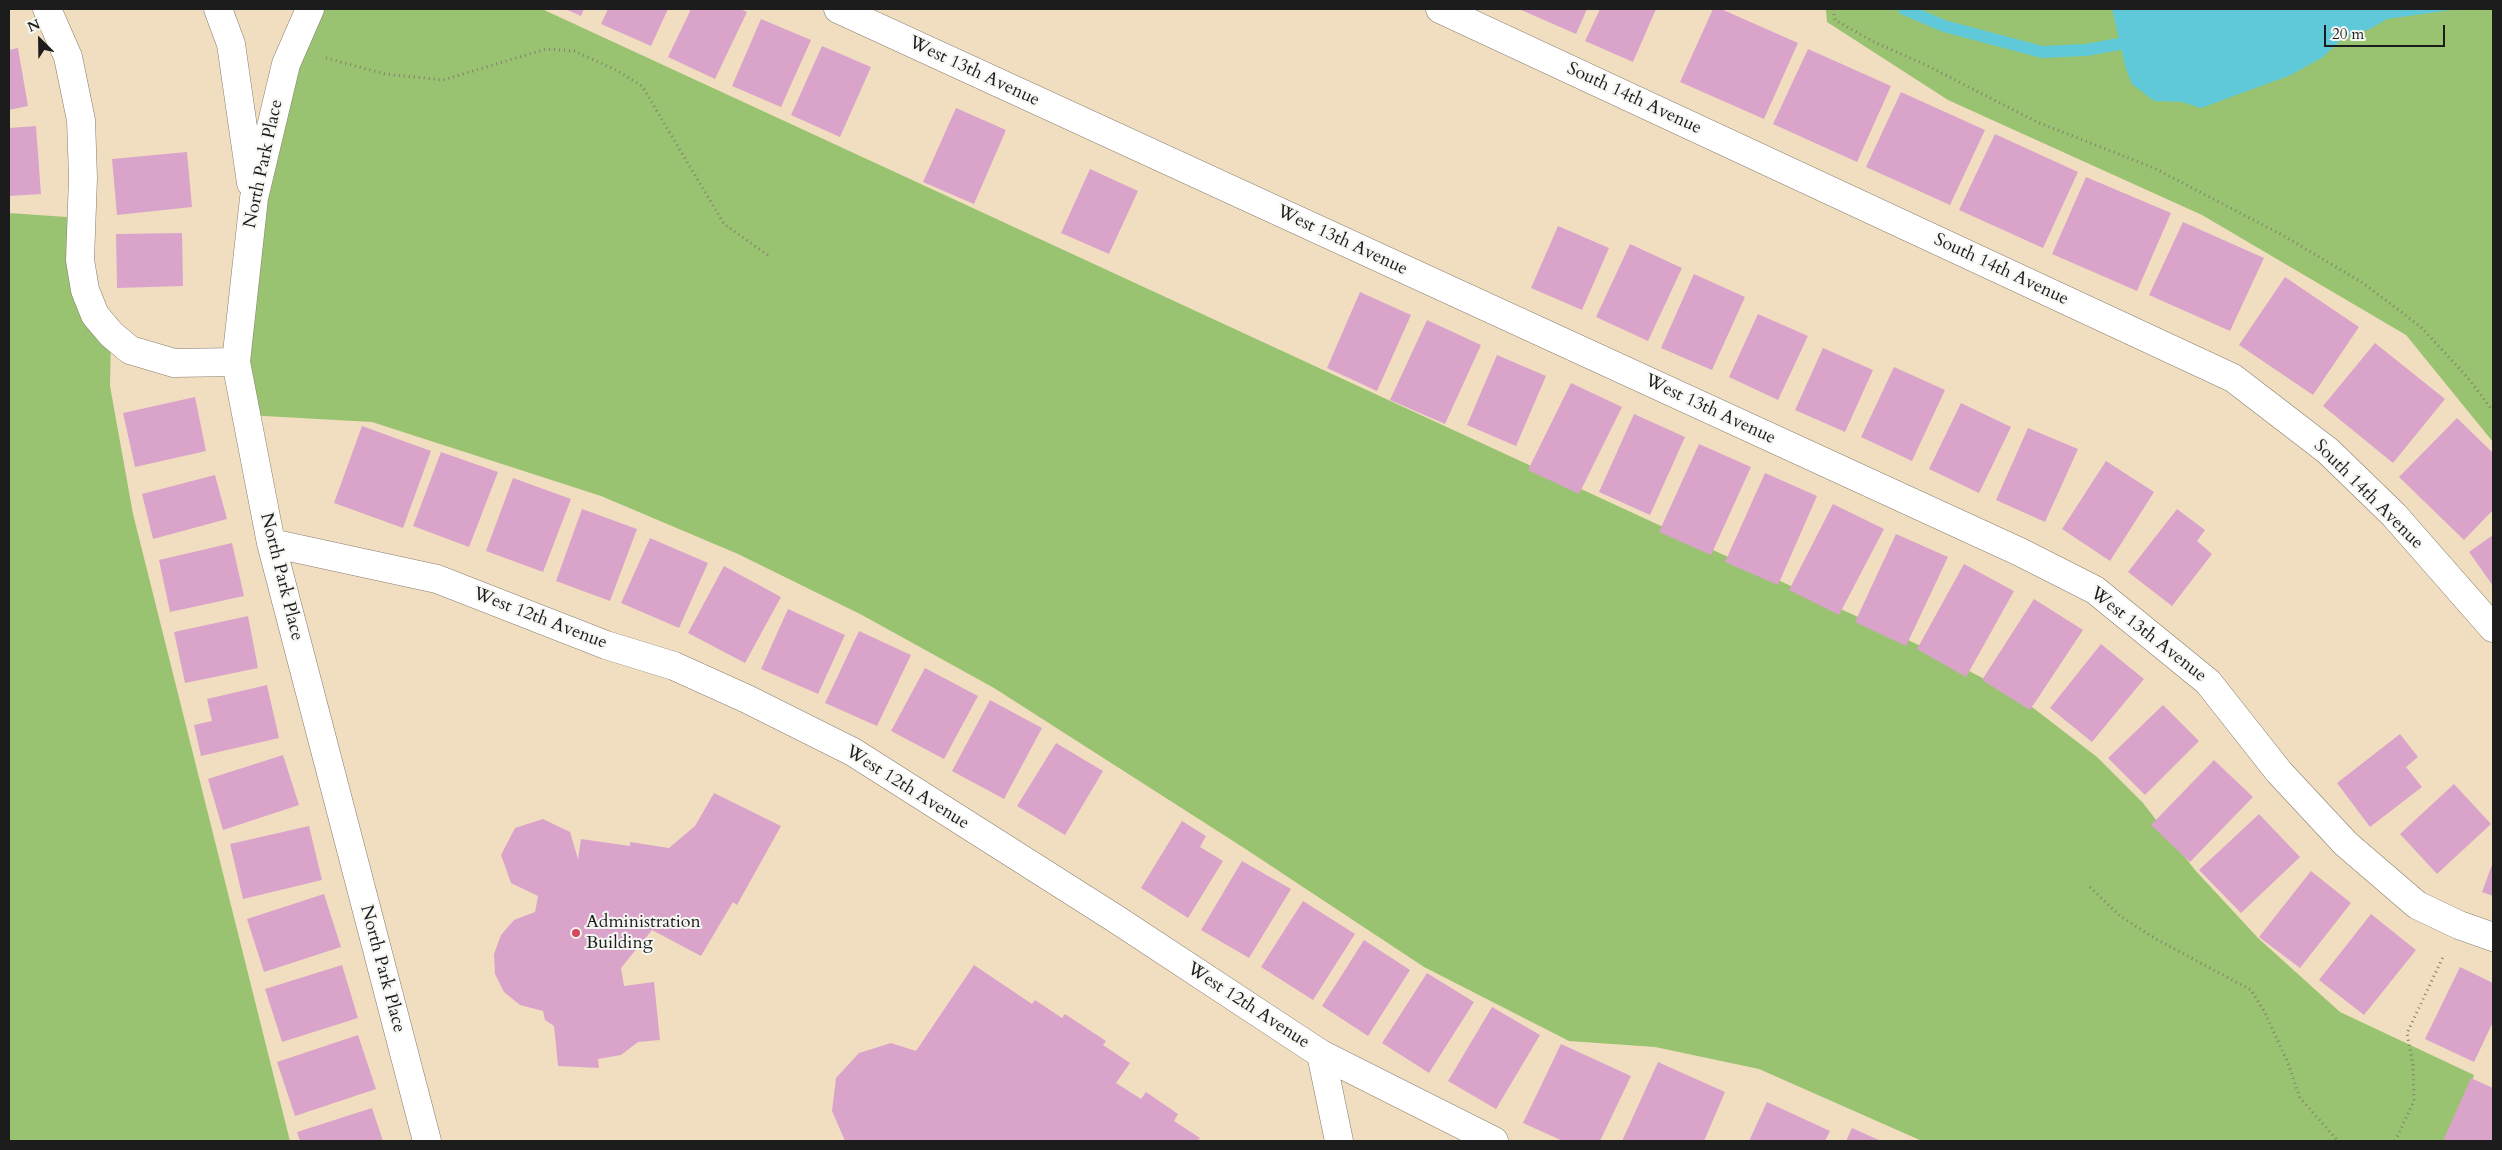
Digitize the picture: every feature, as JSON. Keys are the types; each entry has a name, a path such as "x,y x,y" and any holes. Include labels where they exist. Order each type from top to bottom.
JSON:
{"street":[{"path":"46,9 68,57 81,120 83,178 80,260 85,290 95,315 111,334 130,350 174,363 236,362"},
{"path":"218,9 231,44 254,198"},
{"name":"North Park Place","path":"310,9 286,64 254,198 236,362 271,543 427,1141"},
{"name":"West 13th Avenue","path":"838,9 2020,552 2095,590 2147,630 2208,682 2279,772 2346,844 2417,905 2493,938"},
{"name":"South 14th Avenue","path":"1440,9 2232,378 2328,451 2394,515 2493,628"},
{"name":"West 12th Avenue","path":"271,543 437,580 606,645 674,666 747,699 853,752 1116,919 1322,1054 1494,1141"},
{"path":"1322,1054 1339,1141"}],"path":[{"path":"1833,9 1835,20 1876,43 1924,64 2037,122 2154,168 2284,236 2363,283 2421,327 2468,378 2493,411"},
{"path":"292,50 385,74 443,80 546,50 574,51 616,70 642,86 724,224 769,256"},
{"path":"2090,887 2120,916 2156,939 2251,990 2264,1011 2284,1054 2300,1098 2338,1141"},
{"path":"2395,1141 2414,1101 2413,1065 2407,1033 2460,925"}],"green space":[{"path":"310,9 542,9 1923,647 2019,697 2097,757 2143,803 2195,870 2258,938 2340,1012 2474,1075 2450,1141 1922,1141 1759,1069 1655,1047 1569,1041 1424,967 1244,848 994,688 862,615 738,554 601,496 372,422 246,415 254,198"},
{"path":"1826,9 2493,9 2493,442 2406,335 2202,215 1948,100 1827,22"},
{"path":"9,213 81,218 80,260 111,334 110,386 133,514 290,1141 9,1141"}],"water":[{"path":"2112,9 2458,9 2387,19 2370,29 2343,38 2323,57 2291,75 2201,108 2182,102 2154,101 2132,84 2126,69"}],"building":[{"path":"565,9 584,9 581,16"},
{"path":"608,9 668,9 651,46 601,24"},
{"path":"691,9 740,9 747,12 715,79 668,57"},
{"path":"1519,9 1587,9 1576,34"},
{"path":"1600,9 1656,9 1633,62 1585,41"},
{"path":"1713,9 1721,9 1798,43 1764,119 1680,82"},
{"path":"761,19 811,40 781,107 732,86"},
{"path":"822,46 871,67 840,137 791,115"},
{"path":"18,48 28,106 9,110 9,50"},
{"path":"1808,49 1891,86 1857,162 1773,124"},
{"path":"1901,92 1985,130 1950,205 1866,167"},
{"path":"956,108 1006,130 974,204 923,182"},
{"path":"36,126 41,194 9,196 9,128"},
{"path":"1995,134 2078,172 2043,248 1959,210"},
{"path":"187,152 192,207 117,215 112,159"},
{"path":"1090,169 1138,191 1109,254 1061,233"},
{"path":"2086,177 2171,213 2137,291 2052,254"},
{"path":"2183,222 2264,258 2230,331 2149,295"},
{"path":"1558,226 1609,248 1582,310 1531,288"},
{"path":"182,233 183,286 117,288 116,234"},
{"path":"1630,244 1682,268 1648,341 1596,317"},
{"path":"1694,274 1745,297 1712,370 1661,348"},
{"path":"2285,277 2359,327 2313,395 2239,345"},
{"path":"1360,292 1411,315 1377,391 1327,368"},
{"path":"1758,314 1808,336 1778,400 1729,377"},
{"path":"1427,320 1481,345 1445,424 1390,400"},
{"path":"2375,343 2445,399 2393,463 2323,406"},
{"path":"1823,348 1873,370 1845,432 1795,410"},
{"path":"1497,355 1546,376 1516,446 1467,425"},
{"path":"1894,367 1945,390 1912,461 1861,437"},
{"path":"1571,383 1622,407 1579,494 1528,470"},
{"path":"195,397 206,451 135,467 123,413"},
{"path":"1961,403 2011,427 1979,493 1929,469"},
{"path":"1634,414 1685,437 1650,515 1599,492"},
{"path":"2457,418 2493,453 2493,510 2464,540 2399,477"},
{"path":"362,426 431,451 403,528 334,503"},
{"path":"2028,428 2078,449 2045,522 1996,500"},
{"path":"1699,444 1751,467 1711,555 1659,532"},
{"path":"441,452 498,472 469,547 413,526"},
{"path":"2106,461 2154,492 2110,561 2062,529"},
{"path":"1765,473 1817,496 1778,585 1725,562"},
{"path":"215,475 227,519 153,539 142,494"},
{"path":"513,478 571,499 543,572 486,551"},
{"path":"1833,504 1884,529 1839,615 1789,590"},
{"path":"582,509 637,529 610,601 556,581"},
{"path":"2177,509 2205,530 2197,541 2212,554 2172,606 2128,572"},
{"path":"1896,534 1948,557 1906,646 1855,622"},
{"path":"2493,535 2493,586 2469,552"},
{"path":"650,538 708,563 679,628 621,603"},
{"path":"232,543 244,596 170,612 159,560"},
{"path":"1964,564 2014,591 1966,677 1917,649"},
{"path":"724,566 781,597 745,663 688,633"},
{"path":"2034,599 2083,630 2030,710 1982,680"},
{"path":"788,609 845,635 818,694 761,669"},
{"path":"248,616 258,668 185,683 174,632"},
{"path":"859,631 911,655 877,726 825,703"},
{"path":"2101,644 2144,679 2092,742 2050,708"},
{"path":"925,668 978,696 944,759 891,731"},
{"path":"267,685 279,738 201,756 194,725 212,721 207,699"},
{"path":"990,700 1042,728 1004,799 952,771"},
{"path":"2163,705 2199,741 2145,795 2108,758"},
{"path":"2400,734 2418,757 2406,767 2422,787 2370,827 2337,783"},
{"path":"1056,743 1103,771 1065,835 1017,806"},
{"path":"283,755 299,805 223,830 208,779"},
{"path":"2214,760 2253,797 2190,862 2151,825"},
{"path":"2454,784 2491,824 2437,874 2400,834"},
{"name":"Administration Building","path":"714,793 781,826 737,905 733,902 701,956 652,930 621,968 624,986 654,982 660,1040 638,1042 621,1055 598,1059 599,1068 558,1066 554,1026 545,1020 543,1011 520,1005 504,992 495,974 494,954 501,935 514,920 535,912 538,896 511,883 501,855 515,828 543,819 570,832 578,859 581,839 630,846 630,842 669,848 695,826"},
{"path":"2259,814 2300,857 2241,913 2199,870"},
{"path":"1182,821 1206,836 1200,847 1223,861 1188,918 1141,888"},
{"path":"309,826 322,880 243,899 230,844"},
{"path":"1242,861 1291,889 1249,958 1201,930"},
{"path":"2493,862 2493,896 2482,892"},
{"path":"2311,871 2351,903 2300,968 2259,937"},
{"path":"324,894 341,947 264,972 247,919"},
{"path":"1303,901 1355,934 1313,1000 1261,967"},
{"path":"2371,914 2416,950 2364,1015 2319,980"},
{"path":"1364,940 1410,970 1368,1036 1322,1006"},
{"path":"342,965 358,1018 282,1042 265,989"},
{"path":"974,965 1032,1004 1035,1000 1062,1018 1065,1014 1106,1041 1103,1045 1130,1063 1116,1083 1141,1099 1146,1092 1178,1114 1174,1121 1200,1138 1197,1141 845,1141 832,1111 836,1078 859,1053 891,1043 916,1051"},
{"path":"2460,967 2493,983 2493,1022 2474,1062 2425,1039"},
{"path":"1427,973 1474,1002 1429,1073 1382,1043"},
{"path":"1492,1007 1540,1035 1496,1109 1448,1081"},
{"path":"358,1035 376,1089 295,1116 277,1062"},
{"path":"1561,1044 1631,1076 1600,1141 1563,1141 1523,1123"},
{"path":"1658,1062 1725,1092 1704,1141 1622,1141"},
{"path":"2471,1078 2493,1088 2493,1141 2443,1141"},
{"path":"1767,1102 1830,1131 1825,1141 1749,1141"},
{"path":"372,1108 383,1141 300,1141 297,1132"},
{"path":"1852,1128 1881,1141 1846,1141"}],"waterway":[{"path":"1904,9 1944,26 2042,52 2086,50 2136,41"}],"place":[{"name":"Administration Building","path":"576,933"}]}
